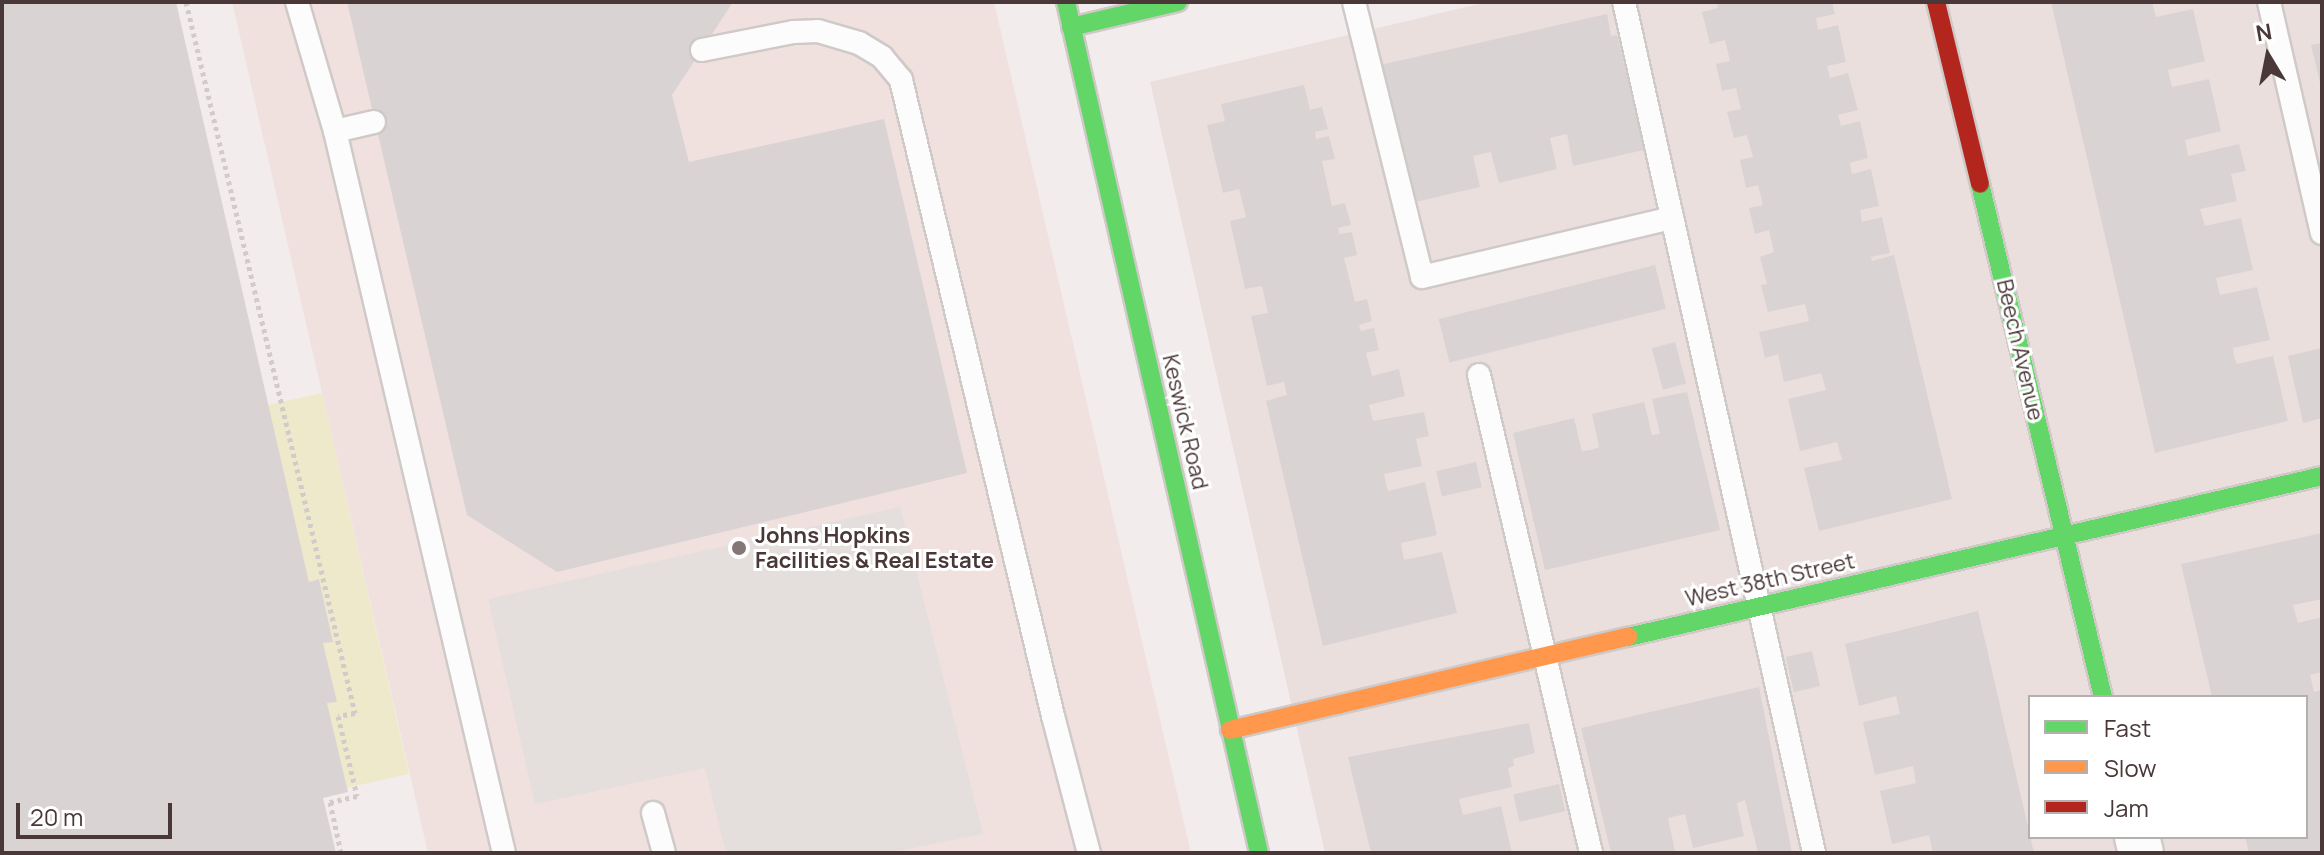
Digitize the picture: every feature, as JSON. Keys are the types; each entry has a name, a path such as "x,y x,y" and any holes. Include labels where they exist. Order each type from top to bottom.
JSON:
{"street":[{"name":"Keswick Road","path":"1066,2 1259,853"},
{"path":"1071,27 1178,2"},
{"name":"Beech Avenue","path":"1936,2 2103,695"},
{"name":"West 38th Street","path":"1230,730 2322,476"}],"lane":[{"path":"297,2 335,131 504,853"},
{"path":"1354,2 1422,277 1672,218"},
{"path":"1624,2 1814,853"},
{"path":"2269,2 2322,233"},
{"path":"702,50 793,32 818,31 859,43 882,57 901,80 1049,700 1089,853"},
{"path":"335,131 374,122"},
{"path":"1479,375 1591,853"},
{"path":"653,813 664,853"}],"path":[{"path":"186,2 355,713 338,716 357,796 330,802 341,853"}],"shaded area":[{"name":"Johns Hopkins Facilities & Real Estate","path":"232,2 994,2 1191,853 428,853"},
{"path":"1487,2 2322,2 2322,853 1325,853 1150,82"},
{"path":"322,393 409,774 346,788 327,703 336,702 323,643 333,641 319,580 309,582 268,405"},
{"path":"900,507 983,834 889,853 726,853 705,768 535,804 488,599"}],"building":[{"path":"2,2 176,2 309,582 319,579 333,642 323,643 337,702 327,703 348,792 323,798 336,853 2,853"},
{"path":"347,2 733,2 672,95 689,162 884,119 967,473 557,572 467,515"},
{"path":"1716,2 1832,2 1835,14 1816,18 1818,30 1838,25 1846,62 1827,66 1830,78 1848,73 1858,110 1838,115 1841,126 1860,121 1868,158 1850,163 1852,174 1871,169 1879,206 1860,210 1862,222 1882,217 1890,253 1871,257 1872,261 1894,255 1952,499 1819,531 1804,468 1842,460 1837,442 1800,451 1788,399 1826,390 1821,373 1784,382 1778,354 1765,358 1759,332 1809,321 1805,304 1768,312 1761,285 1767,284 1760,257 1774,252 1769,230 1755,234 1749,208 1763,205 1758,185 1746,188 1740,160 1753,157 1747,135 1734,138 1727,112 1741,109 1736,88 1722,91 1716,64 1730,61 1725,40 1710,44 1702,12 1718,8"},
{"path":"2051,2 2152,2 2156,17 2193,9 2205,61 2168,70 2170,79 2172,87 2209,79 2221,131 2185,140 2188,156 2239,144 2246,171 2231,174 2237,201 2200,209 2205,226 2241,218 2253,270 2216,278 2220,295 2257,287 2270,340 2233,348 2234,356 2237,364 2273,356 2288,421 2155,453"},
{"path":"1607,14 1611,36 1617,35 1644,150 1573,166 1567,134 1558,136 1550,138 1557,169 1499,183 1491,152 1473,156 1480,187 1411,203 1380,65"},
{"path":"2322,43 2322,87 2321,87 2311,45"},
{"path":"1304,85 1310,110 1322,107 1328,129 1315,132 1316,139 1329,136 1335,159 1322,161 1332,206 1345,203 1351,225 1338,228 1339,234 1352,232 1357,255 1344,258 1355,302 1367,299 1372,321 1359,325 1361,331 1374,328 1379,350 1366,353 1372,376 1399,369 1405,396 1369,405 1373,421 1424,412 1429,436 1416,439 1422,466 1384,474 1388,491 1425,482 1437,535 1401,543 1404,560 1442,552 1457,613 1323,646 1266,401 1287,395 1284,382 1267,386 1251,316 1268,313 1262,286 1245,289 1230,221 1246,217 1239,189 1223,193 1207,125 1225,121 1221,104"},
{"path":"1655,265 1666,309 1450,363 1439,319"},
{"path":"1675,342 1686,384 1663,390 1652,348"},
{"path":"2322,348 2322,418 2303,423 2288,356"},
{"path":"1687,392 1720,530 1545,570 1513,433 1574,418 1582,451 1591,450 1599,447 1592,414 1644,402 1652,435 1660,434 1652,399"},
{"path":"1476,462 1482,487 1442,497 1436,471"},
{"path":"2322,533 2322,599 2293,605 2298,623 2322,617 2322,672 2310,675 2314,692 2322,690 2322,853 2249,853 2246,839 2308,839 2308,695 2212,695 2181,564"},
{"path":"1978,611 2028,827 2028,839 2031,839 2034,853 1933,853 1929,835 1892,844 1880,791 1916,783 1913,766 1875,775 1863,722 1900,714 1896,696 1859,706 1845,644"},
{"path":"1812,651 1820,686 1794,692 1786,657"},
{"path":"1759,687 1792,853 1758,853 1745,800 1737,803 1744,836 1693,848 1685,814 1668,818 1675,851 1611,853 1581,728"},
{"path":"1529,723 1535,753 1513,759 1514,766 1508,768 1512,787 1459,799 1463,815 1501,806 1512,853 1371,853 1348,757"},
{"path":"1559,784 1565,811 1520,822 1513,795"}],"traffic: fast":[{"path":"1066,2 1259,853"},
{"path":"1071,27 1178,2"},
{"path":"1980,184 2103,695"},
{"path":"1628,637 2322,476"}],"traffic: slow":[{"path":"1230,730 1628,637"}],"traffic: jam":[{"path":"1936,2 1980,184"}],"place":[{"name":"Johns Hopkins Facilities & Real Estate","path":"739,548"}]}
